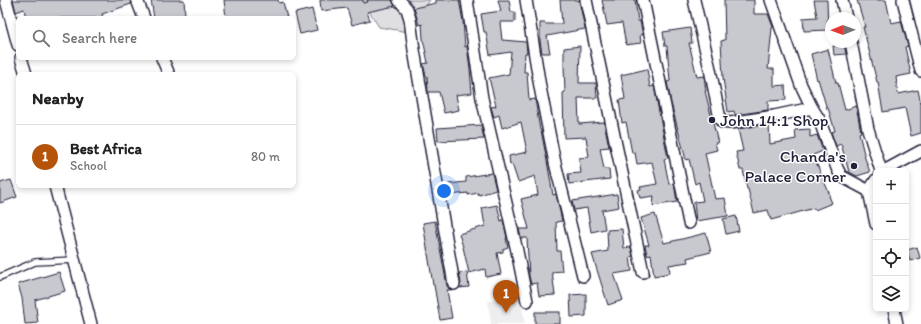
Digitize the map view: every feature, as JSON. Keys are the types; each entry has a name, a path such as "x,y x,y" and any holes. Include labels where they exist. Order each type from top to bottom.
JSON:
{"street":[{"path":"6,0 16,38"},
{"path":"137,0 143,16"},
{"path":"399,0 407,9 410,20 454,284"},
{"path":"467,0 482,98 527,301"},
{"path":"526,0 540,87 555,163 583,276"},
{"path":"586,0 614,140 643,272"},
{"path":"643,0 689,223"},
{"path":"694,0 720,119 722,122 730,124 812,108"},
{"path":"771,0 801,85 819,119 837,168 842,176 869,191"},
{"path":"842,0 845,12"},
{"path":"902,0 921,71"},
{"path":"852,48 868,129 882,168"},
{"path":"22,60 26,72"},
{"path":"163,60 168,72"},
{"path":"889,168 921,151"},
{"path":"873,185 869,191 873,210"},
{"path":"56,188 91,324"},
{"path":"895,312 897,324"}],"lane":[{"path":"0,277 35,262 74,260"}],"shaded area":[{"path":"362,0 430,0 408,32 379,27"},
{"path":"520,293 525,324 491,324 488,301"}],"building":[{"path":"13,0 130,0 131,4 102,14 102,16 26,16 24,9 16,12"},
{"path":"151,0 184,0 185,15 154,16"},
{"path":"224,0 278,0 279,3 283,2 286,16 226,16"},
{"path":"320,0 363,0 363,3 368,2 367,0 392,0 395,6 367,12 370,20 352,25 347,8 321,11"},
{"path":"436,0 459,0 463,21 465,47 467,46 472,93 456,95 459,110 444,113 439,92 428,92 427,76 423,64 428,63 423,39 422,24 419,25 414,8 436,3"},
{"path":"498,0 509,0 511,12 515,12 515,22 500,22 502,40 526,42 527,53 525,53 524,72 527,72 529,100 535,99 553,195 556,194 562,221 556,222 557,251 560,251 562,271 552,272 555,295 539,296 537,283 531,284 529,276 527,238 521,238 519,229 529,229 521,199 538,195 535,176 518,182 512,164 510,165 509,156 527,152 521,122 502,128 499,115 494,117 491,107 496,106 489,78 509,74 511,52 490,55 486,32 484,32 481,14 501,11"},
{"path":"560,0 579,0 585,29 547,36 550,53 542,53 540,23 562,24"},
{"path":"602,0 635,0 638,21 640,21 643,35 640,35 641,43 626,45 622,23 607,25"},
{"path":"724,0 754,0 754,14 768,14 773,27 768,69 774,69 774,86 785,85 786,100 768,101 768,110 735,115 734,111 728,112 723,78 721,41 725,40"},
{"path":"814,0 827,0 827,12 825,12 825,30 804,31 803,18 817,17"},
{"path":"857,0 886,0 891,23 901,21 908,46 905,47 911,74 896,77 898,94 918,90 921,104 921,133 911,136 905,108 883,112 878,82 863,27 865,27"},
{"path":"312,9 317,30 300,34 295,13"},
{"path":"690,28 692,43 689,43 697,77 704,76 705,91 718,143 715,143 717,150 705,153 715,199 725,198 728,216 696,221 694,202 703,201 699,182 695,184 689,159 686,160 671,103 667,82 670,81 667,46 665,46 663,32"},
{"path":"580,46 579,83 596,83 597,98 578,98 579,124 604,122 609,147 600,148 604,169 609,169 610,179 569,184 568,174 581,173 579,158 589,157 586,137 564,138 564,48"},
{"path":"833,48 845,48 846,54 834,55"},
{"path":"828,49 836,83 838,83 845,110 856,106 861,132 859,133 870,172 857,176 849,172 841,144 836,146 831,132 835,131 818,79 817,80 811,54"},
{"path":"647,69 650,87 654,86 668,158 664,159 669,184 674,183 677,202 653,206 654,196 640,198 638,190 641,189 640,187 657,184 652,162 637,164 635,153 632,153 626,122 622,123 619,100 625,99 621,75"},
{"path":"769,124 770,144 796,139 795,130 810,129 810,137 817,135 823,151 813,155 832,203 815,210 814,208 771,220 768,210 754,213 743,170 740,170 736,152 743,151 738,129"},
{"path":"481,125 484,139 438,141 437,128"},
{"path":"492,173 496,190 479,195 478,193 468,195 468,193 450,195 448,184 466,182 466,177"},
{"path":"11,180 17,197 0,203 0,183"},
{"path":"617,194 619,207 602,210 605,229 591,232 587,208 574,210 572,201"},
{"path":"497,205 501,221 503,220 508,247 503,249 503,252 497,253 501,274 486,277 485,269 469,273 459,234 485,226 482,208"},
{"path":"655,214 664,243 706,233 711,252 687,258 688,262 669,265 670,273 654,276 651,254 647,255 645,245 649,245 641,218"},
{"path":"736,216 739,231 726,234 723,219"},
{"path":"435,221 447,286 450,290 447,290 452,318 440,320 423,223"},
{"path":"622,229 624,248 631,247 633,256 630,257 632,271 614,274 623,300 608,305 592,254 608,251 607,230"},
{"path":"917,247 920,258 910,261 909,249"},
{"path":"59,272 65,291 35,300 38,323 25,324 22,298 18,284"},
{"path":"467,272 469,287 459,288 461,283 459,273"},
{"path":"586,294 586,316 571,317 570,295"},
{"path":"535,312 560,312 560,324 535,324"}],"place":[{"name":"John 14:1 Shop","path":"712,120"},
{"name":"Chanda's Palace Corner","path":"854,166"},
{"name":"Best Africa","path":"506,313"}]}
